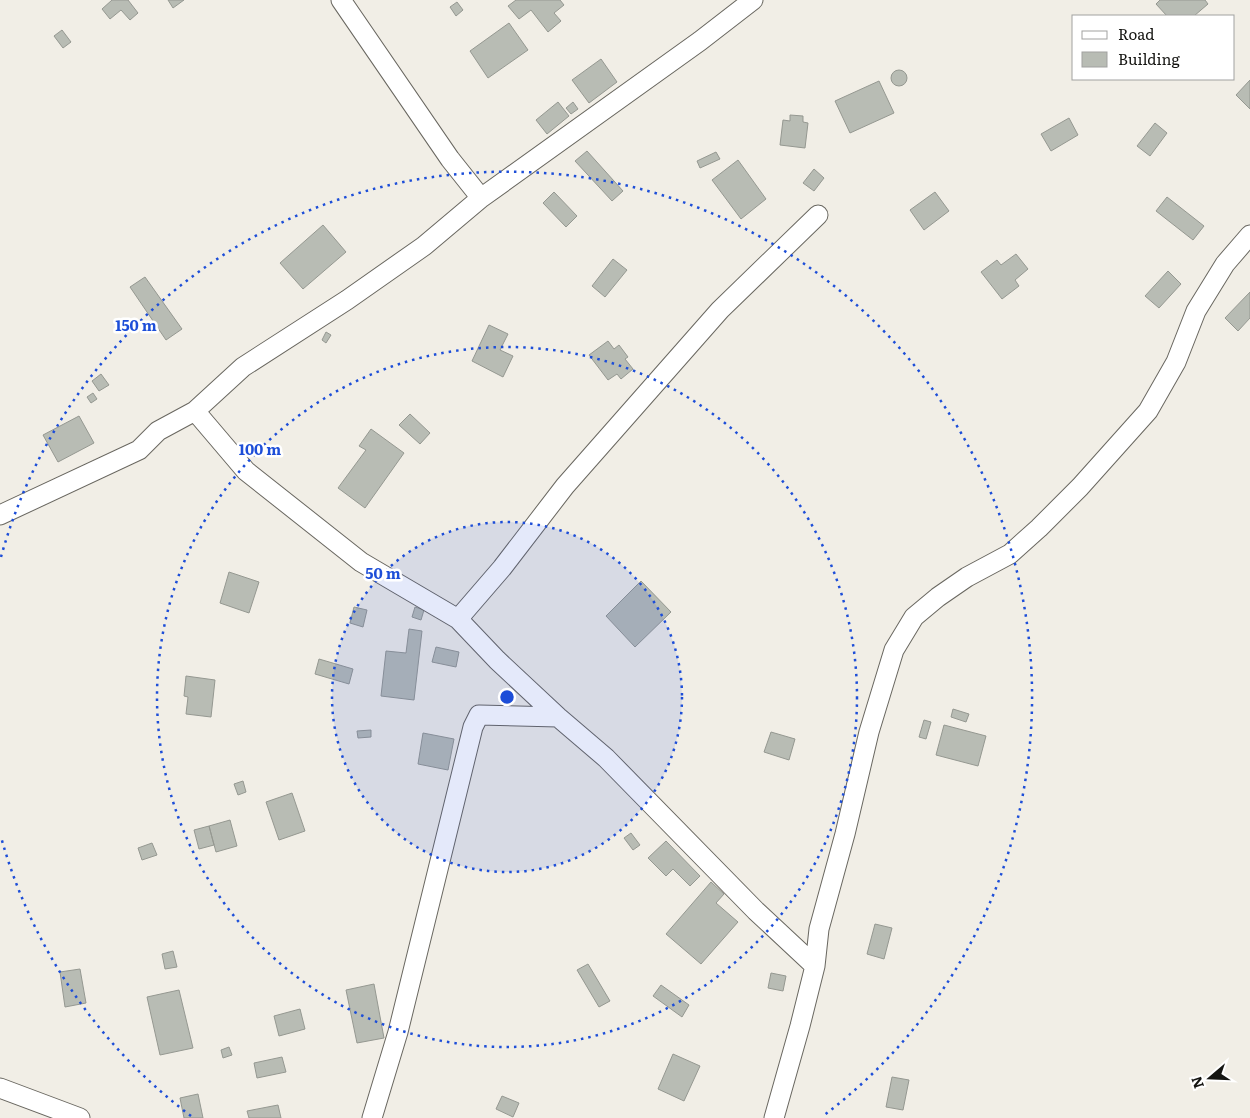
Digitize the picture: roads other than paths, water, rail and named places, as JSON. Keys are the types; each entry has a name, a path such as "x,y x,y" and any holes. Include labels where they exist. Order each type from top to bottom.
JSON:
{"street":[{"path":"341,0 450,159 481,198"},
{"path":"0,515 139,450 158,431 195,411 243,367 347,300 424,246 481,198 692,47 753,0"},
{"path":"458,619 502,568 564,486 720,310 818,215"},
{"path":"774,1118 815,966 819,929 845,834 869,732 894,650 914,617 938,597 1017,547 1080,487 1138,424 1148,411 1176,362 1196,311 1225,264 1250,235"},
{"path":"195,411 246,471 300,514 361,562 458,619 497,660 558,717 606,758 756,912 815,966"},
{"path":"372,1118 398,1032 473,727 479,715 558,717"},
{"path":"0,1088 80,1118"}]}
